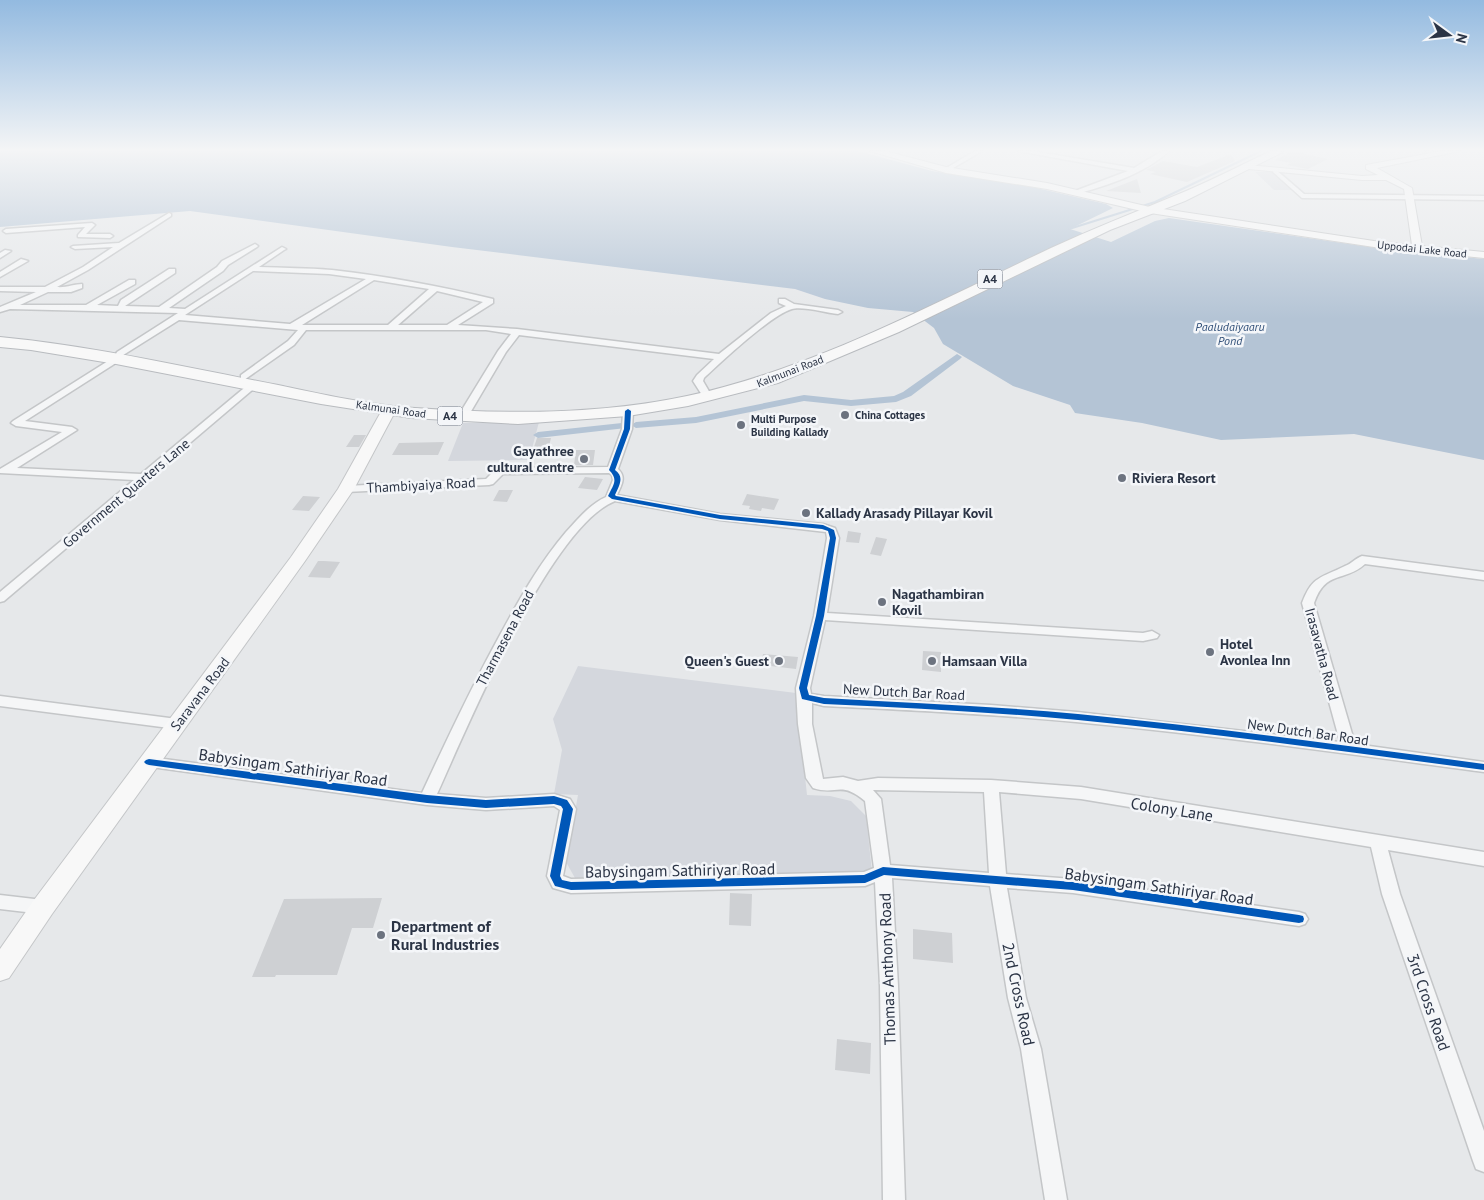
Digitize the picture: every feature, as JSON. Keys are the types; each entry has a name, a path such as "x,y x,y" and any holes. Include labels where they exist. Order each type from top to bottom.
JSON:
{"highway":[{"name":"A4","path":"1146,209 1151,207"},
{"name":"A4","path":"891,328 1093,232 1151,207"},
{"name":"Kalmunai Road","path":"0,337 57,343 118,357 248,382 409,407 465,413 546,414 627,409 706,393 767,377 891,328"},
{"name":"Kalmunai Road","path":"248,382 385,417 397,414 411,414 518,418 627,409 688,401 772,379 891,328"},
{"name":"Kalmunai Road","path":"0,342 118,357"}],"main road":[{"path":"1138,207 1146,209"}],"street":[{"path":"1411,207 1418,249"},
{"name":"Uppodai Lake Road","path":"1146,209 1334,238 1484,255"},
{"path":"4,309 44,290 96,261 141,230 169,215"},
{"path":"2,232 92,225 80,236 110,236"},
{"path":"75,247 118,245"},
{"path":"161,310 220,269 225,263 255,246"},
{"path":"2,471 72,430 16,423 282,249"},
{"path":"0,275 24,261"},
{"path":"251,269 329,272 374,277 435,288 490,301 448,328"},
{"path":"100,315 120,308 124,302 172,271"},
{"path":"292,327 374,277"},
{"path":"87,308 132,282"},
{"path":"0,289 71,290 79,286"},
{"path":"391,328 435,288"},
{"path":"782,301 792,306 838,312"},
{"path":"706,393 698,381 700,377 721,357 774,315 792,306"},
{"path":"4,309 120,308 186,311"},
{"path":"176,317 292,327 517,330 617,345 721,357"},
{"name":"Government Quarters Lane","path":"0,598 144,476 291,343 304,327"},
{"path":"465,413 502,351 517,330"},
{"path":"627,409 628,429 612,470 618,480 611,496 614,498 720,517 823,527 831,530 833,538 820,616 803,688 805,724 814,778 818,784 824,786 836,782 858,787"},
{"name":"Saravana Road","path":"0,970 43,907 254,622 346,489 385,417"},
{"name":"Thambiyaiya Road","path":"346,489 489,482 500,471 612,470"},
{"path":"2,471 144,476"},
{"name":"Tharmasena Road","path":"427,799 481,683 536,580 588,516 600,504 614,498"},
{"name":"Irasavatha Road","path":"1349,750 1308,604 1315,585 1334,574 1355,568 1362,560 1484,576"},
{"path":"820,616 1149,637 1152,635"},
{"name":"New Dutch Bar Road","path":"805,697 824,701 991,710 1077,717 1253,736 1484,767"},
{"path":"0,700 177,724"},
{"name":"Babysingam Sathiriyar Road","path":"149,762 427,799 486,804 554,800 564,803 568,809 555,876 559,883 571,886 865,879 883,871 998,882 1073,886 1299,919"},
{"name":"Colony Lane","path":"858,787 878,784 991,786 1081,793 1484,858"},
{"name":"2nd Cross Road","path":"991,786 998,882 1017,998 1031,1049 1056,1200"},
{"name":"Thomas Anthony Road","path":"858,787 873,799 883,871 889,986 894,1200"},
{"name":"3rd Cross Road","path":"1378,842 1391,894 1484,1161"},
{"path":"0,902 43,907"}],"shaded area":[{"path":"539,422 529,460 448,461 463,423"},
{"path":"578,666 796,693 807,795 830,796 851,801 866,816 872,872 575,878 566,862 578,795 554,794 562,750 553,719"}],"water":[{"name":"Paaludaiyaaru Pond","path":"0,207 1111,207 1113,208 1070,229 1111,242 1155,221 1169,218 1391,250 1484,259 1484,460 1354,434 1221,440 1142,423 1075,413 1070,405 1013,386 943,344 934,328 913,312 868,308 825,299 795,289 452,247 190,211 0,227"}],"building":[{"path":"354,435 366,435 359,447 346,447"},
{"path":"537,438 551,438 548,450 533,450"},
{"path":"444,442 438,455 392,455 399,443"},
{"name":"Gayathree cultural centre","path":"576,450 595,450 593,465 574,465"},
{"path":"585,477 603,479 597,490 578,488"},
{"path":"499,490 513,490 507,502 493,501"},
{"path":"747,494 779,499 774,510 762,508 761,511 749,509 750,506 742,505"},
{"path":"303,496 320,497 309,511 292,510"},
{"path":"848,531 861,533 859,543 846,542"},
{"path":"876,537 887,539 881,556 870,554"},
{"path":"318,561 340,562 330,578 308,577"},
{"name":"Hamsaan Villa","path":"923,651 941,652 941,672 922,670"},
{"name":"Queen's Guest","path":"763,654 798,657 796,669 761,665"},
{"path":"730,893 752,894 751,926 729,925"},
{"path":"382,898 373,928 352,928 337,975 252,977 284,899"},
{"path":"913,929 952,933 953,963 913,959"},
{"path":"837,1039 871,1043 870,1074 835,1070"}],"waterway":[{"path":"1069,229 1139,207"},
{"path":"636,425 696,420 804,398 851,403 896,399 907,394 957,357"},
{"path":"538,435 622,426"}],"cycle path":[{"path":"628,411 627,429 612,470 617,474 618,480 611,496 614,498 720,517 823,527 831,530 833,538 820,616 803,688 805,697 824,701 991,710 1077,717 1253,736 1484,767"},
{"path":"149,762 427,799 486,804 554,800 564,803 568,809 555,876 559,883 571,886 865,879 883,871 1073,886 1299,919"}],"place":[{"name":"China Cottages","path":"845,415"},
{"name":"Multi Purpose Building Kallady","path":"741,425"},
{"name":"Gayathree cultural centre","path":"584,459"},
{"name":"Riviera Resort","path":"1122,478"},
{"name":"Kallady Arasady Pillayar Kovil","path":"806,513"},
{"name":"Nagathambiran Kovil","path":"882,602"},
{"name":"Hotel Avonlea Inn","path":"1210,652"},
{"name":"Queen's Guest","path":"779,661"},
{"name":"Hamsaan Villa","path":"932,661"},
{"name":"Department of Rural Industries","path":"381,935"}]}
